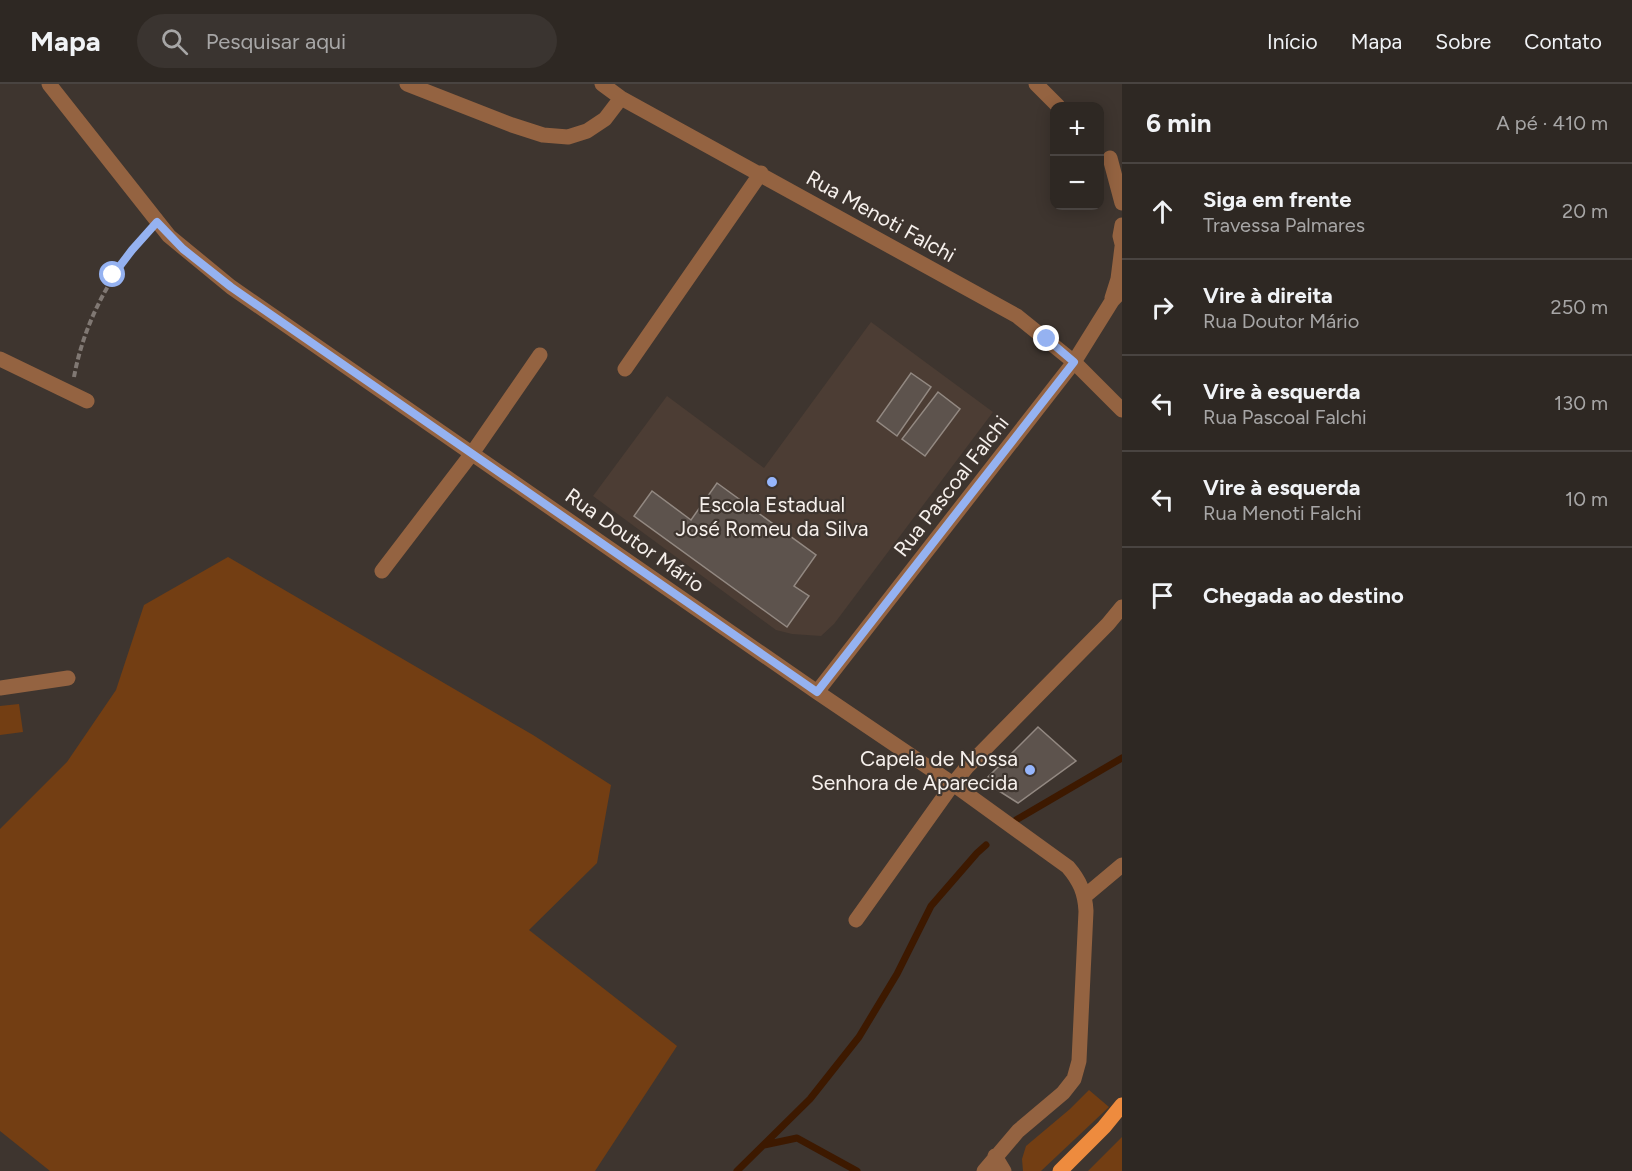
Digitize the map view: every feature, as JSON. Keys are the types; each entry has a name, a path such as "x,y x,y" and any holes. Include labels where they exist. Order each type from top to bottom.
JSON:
{"main road":[{"path":"1060,1171 1104,1127 1122,1105"}],"street":[{"name":"Rua Doutor Mário","path":"49,84 157,222 183,249 231,287 953,784 1068,867 1085,896"},
{"path":"407,84 512,125 543,135 568,137 587,131 605,119 621,98"},
{"name":"Rua Menoti Falchi","path":"602,84 621,98 761,173 1017,316 1074,362 1122,410"},
{"path":"1036,84 1054,102"},
{"path":"1105,153 1122,171"},
{"path":"1105,153 1122,203"},
{"path":"625,369 761,173"},
{"name":"Rua Pascoal Falchi","path":"817,692 1074,362 1117,296 1122,225"},
{"path":"382,571 473,452 540,355"},
{"path":"0,359 87,401"},
{"path":"856,920 967,767 1122,607"},
{"path":"0,688 68,678"},
{"path":"984,1171 1018,1131 1063,1093 1074,1079 1078,1061 1085,896 1122,865"},
{"path":"995,1156 1004,1171"}],"path":[{"path":"72,394 83,344 97,306 113,275 157,222"}],"shaded area":[{"name":"Escola Estadual José Romeu da Silva","path":"871,322 993,412 834,624 821,636 792,634 776,630 593,496 667,396 764,468"},
{"path":"228,557 533,735 611,785 597,863 529,930 677,1046 595,1171 50,1171 0,1131 0,829 67,762 116,690 144,605"},
{"path":"19,704 23,732 0,735 0,706"},
{"path":"1089,1090 1109,1107 1041,1171 1023,1171 1022,1159 1026,1146"},
{"path":"1122,1137 1122,1171 1088,1171"}],"building":[{"path":"911,373 931,387 897,436 877,421"},
{"path":"938,392 960,409 925,456 902,439"},
{"path":"717,483 816,555 794,586 809,596 787,627 634,516 652,491 691,520"},
{"name":"Capela de Nossa Senhora de Aparecida","path":"1038,727 1076,761 1018,803 988,784 987,778"}],"waterway":[{"path":"1016,820 1122,758"},
{"path":"737,1171 810,1099 859,1037 897,974 931,906 986,845"},
{"path":"764,1145 797,1138 857,1171"}],"place":[{"name":"Escola Estadual José Romeu da Silva","path":"772,482"},
{"name":"Capela de Nossa Senhora de Aparecida","path":"1030,770"}],"route":[{"path":"113,275 157,222 183,249 231,287 473,452 817,692 1074,362 1047,339"}]}
